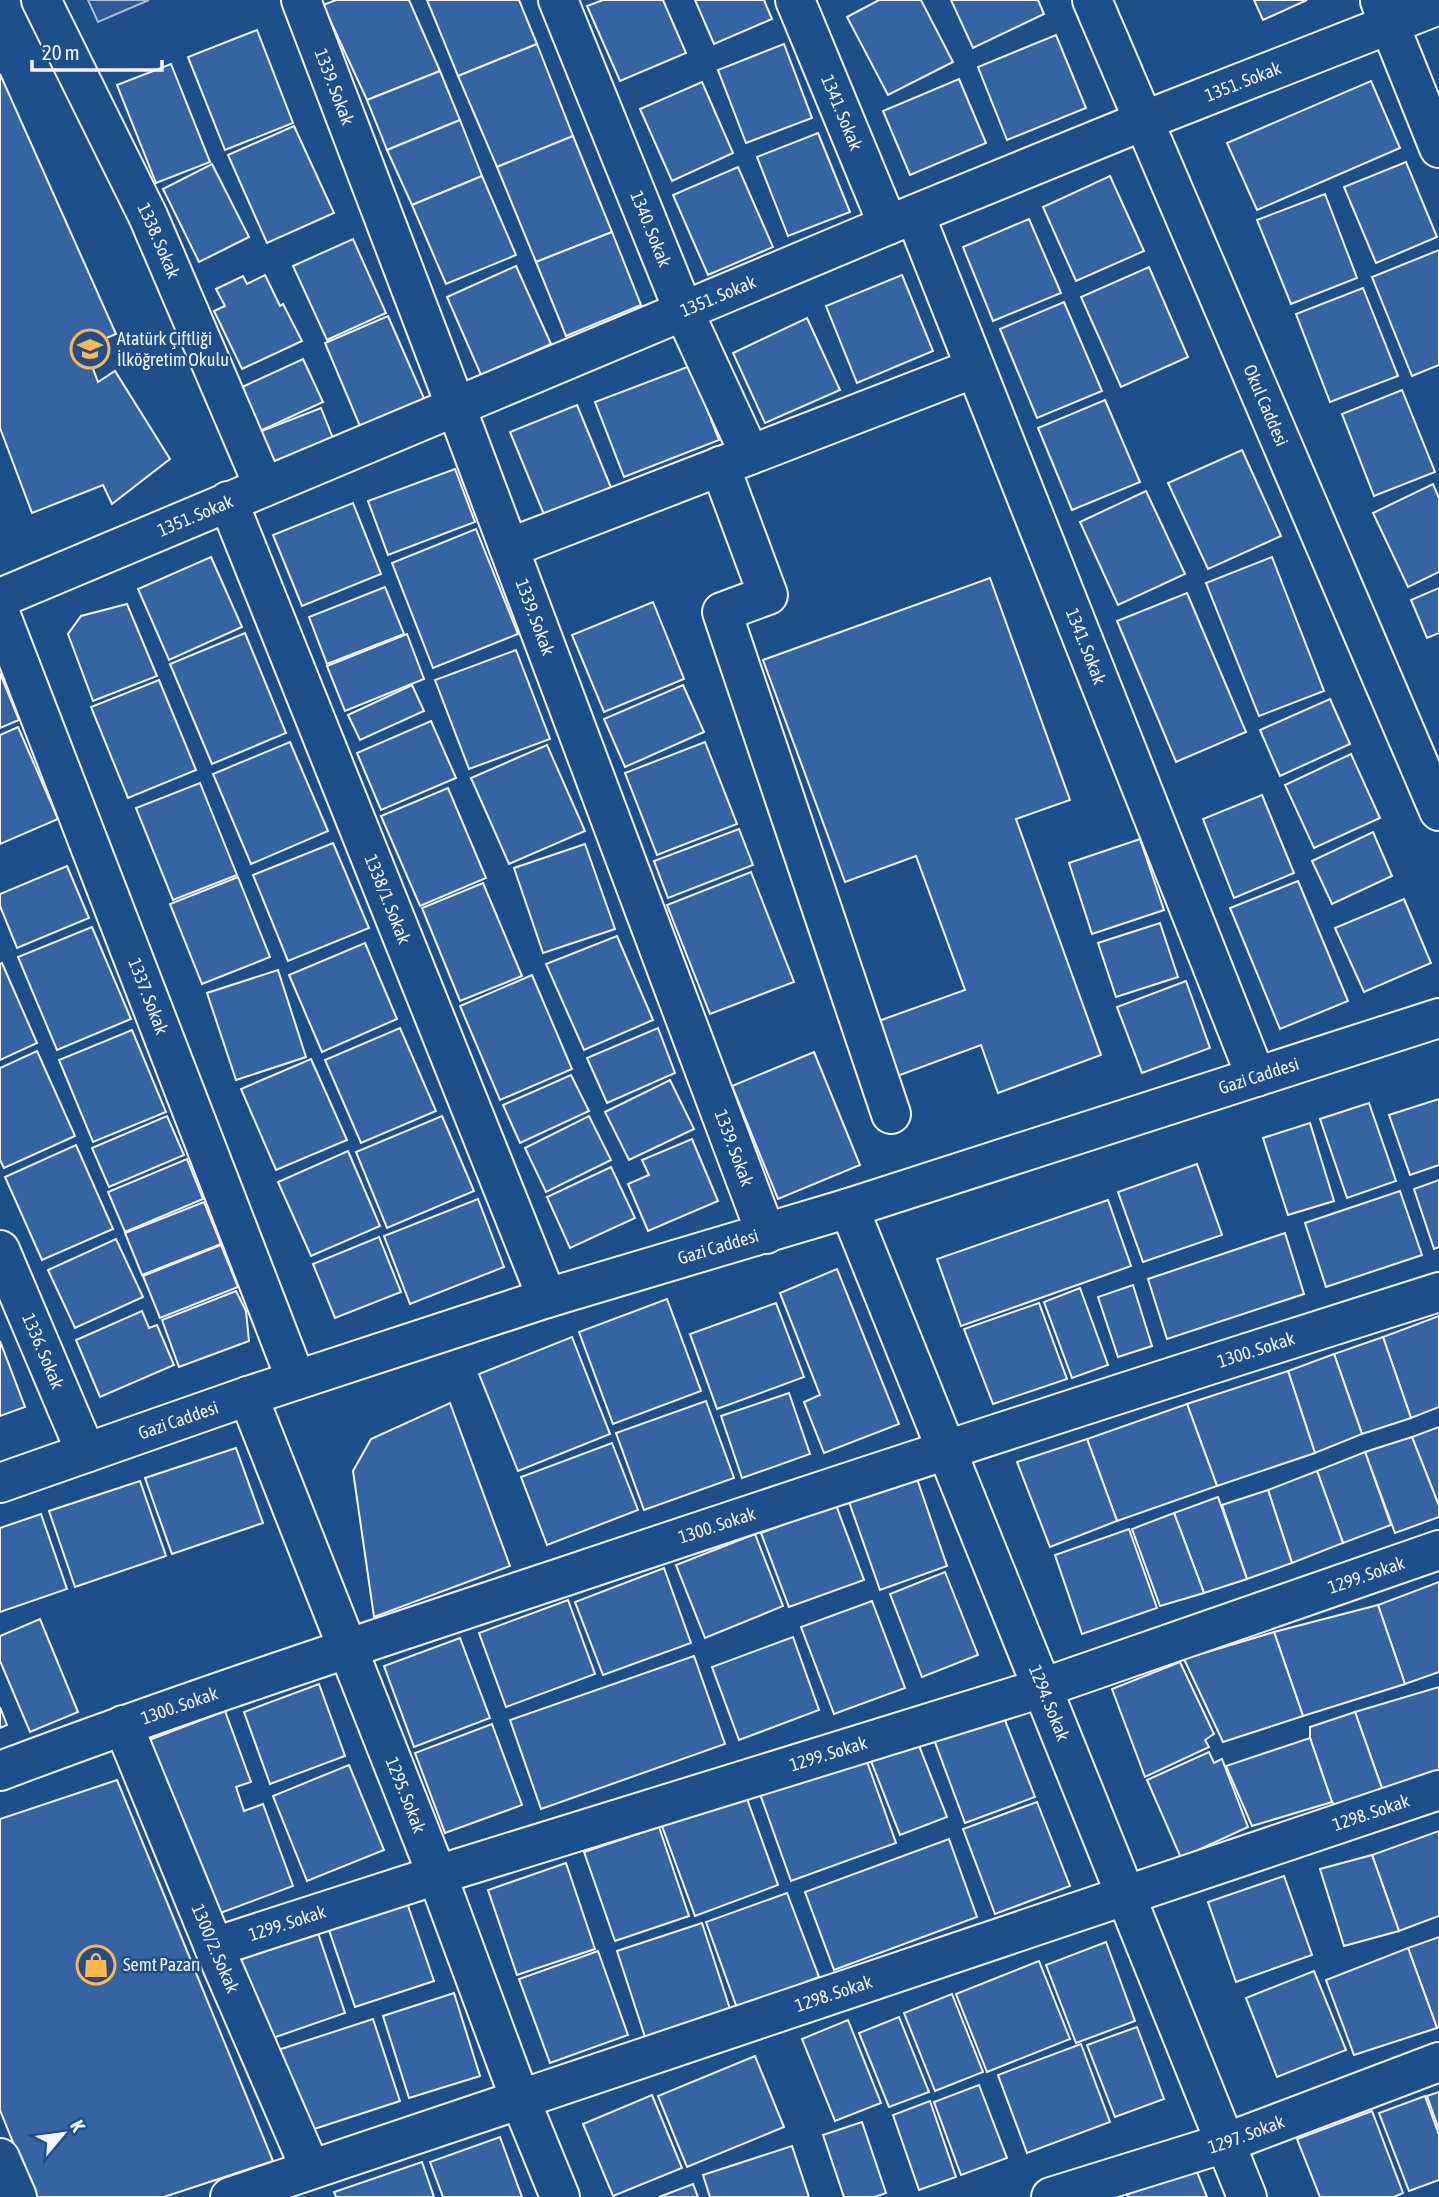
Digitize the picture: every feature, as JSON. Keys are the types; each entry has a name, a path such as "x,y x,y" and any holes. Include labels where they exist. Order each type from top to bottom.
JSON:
{"street":[{"name":"1338. Sokak","path":"41,0 148,216 264,487"},
{"name":"1339. Sokak","path":"301,0 766,1234"},
{"name":"1340. Sokak","path":"558,0 684,312 735,461 768,595 722,612 891,1114"},
{"name":"1341. Sokak","path":"794,0 975,368 1256,1077"},
{"name":"Okul Caddesi","path":"1092,0 1439,811"},
{"name":"1351. Sokak","path":"0,598 1143,121 1384,11 1439,5"},
{"path":"1384,11 1439,148"},
{"path":"509,548 975,368"},
{"name":"1338/1. Sokak","path":"228,501 547,1298"},
{"name":"1337. Sokak","path":"0,613 296,1380"},
{"name":"Gazi Caddesi","path":"0,1483 248,1396 547,1298 849,1208 1439,1018"},
{"name":"1294. Sokak","path":"849,1208 948,1448 1247,2197"},
{"name":"1336. Sokak","path":"0,1250 86,1453"},
{"name":"1300. Sokak","path":"0,1772 122,1725 948,1448 1439,1292"},
{"name":"1295. Sokak","path":"248,1396 437,1875 520,2099 560,2197"},
{"name":"1299. Sokak","path":"214,1947 437,1875 1042,1688 1439,1550"},
{"name":"1300/2. Sokak","path":"122,1725 310,2168"},
{"name":"1298. Sokak","path":"230,2197 1439,1790"},
{"name":"1297. Sokak","path":"1051,2197 1225,2143 1439,2062"},
{"path":"0,2158 17,2197"}],"shaded area":[{"path":"88,0 149,0 98,22"}],"building":[{"path":"336,0 409,0 440,71 367,100 323,5"},
{"path":"427,0 519,0 537,44 458,76"},
{"path":"603,0 663,0 686,53 620,81 587,6"},
{"path":"695,0 764,0 772,19 714,44"},
{"path":"879,0 921,0 953,62 888,95 847,17"},
{"path":"951,0 1038,0 1044,14 973,48"},
{"path":"1254,0 1307,0 1263,20"},
{"path":"257,30 293,123 225,150 188,57"},
{"path":"1056,35 1086,108 1007,140 978,67"},
{"path":"537,44 573,136 497,167 458,76"},
{"path":"784,44 812,118 746,143 718,70"},
{"path":"171,64 210,162 156,183 117,85"},
{"path":"440,71 460,120 387,150 367,100"},
{"path":"0,74 116,334 85,347 98,382 115,371 170,459 112,504 103,485 32,513 0,428"},
{"path":"959,79 986,143 910,175 883,111"},
{"path":"1371,81 1400,148 1257,210 1227,143"},
{"path":"702,82 733,153 672,181 640,109"},
{"path":"460,120 482,176 412,205 387,150"},
{"path":"294,126 334,213 267,243 228,155"},
{"path":"818,133 850,212 788,236 757,157"},
{"path":"573,136 612,232 536,262 497,167"},
{"path":"1406,162 1437,237 1376,263 1344,187"},
{"path":"212,164 249,237 199,262 163,189"},
{"path":"738,167 773,247 708,275 673,195"},
{"path":"482,176 516,255 446,284 412,205"},
{"path":"1110,176 1144,251 1076,281 1043,207"},
{"path":"1325,194 1357,278 1291,304 1257,220"},
{"path":"1029,219 1061,293 993,321 963,247"},
{"path":"612,232 641,305 566,336 536,262"},
{"path":"353,239 386,313 327,340 293,266"},
{"path":"1439,250 1439,365 1412,376 1372,277"},
{"path":"516,266 551,344 481,375 447,297"},
{"path":"1149,267 1188,357 1121,387 1081,297"},
{"path":"265,275 302,341 242,369 214,311 225,306 216,289 243,276 247,284"},
{"path":"902,275 933,351 857,383 826,306"},
{"path":"1363,288 1398,376 1330,402 1296,314"},
{"path":"1064,302 1102,391 1037,418 1000,329"},
{"path":"388,316 426,403 362,431 325,343"},
{"path":"807,318 840,390 765,423 733,353"},
{"path":"303,359 323,402 260,431 240,388"},
{"path":"690,366 719,440 624,477 595,402"},
{"path":"1402,390 1435,472 1374,496 1342,414"},
{"path":"1105,400 1140,482 1072,510 1038,428"},
{"path":"577,405 612,490 545,517 510,432"},
{"path":"321,408 336,446 274,470 259,432"},
{"path":"1242,450 1281,536 1208,569 1168,483"},
{"path":"455,469 475,522 388,555 368,501"},
{"path":"1433,484 1439,498 1439,572 1408,587 1373,513"},
{"path":"1146,491 1185,574 1118,605 1080,522"},
{"path":"353,503 381,574 302,606 273,535"},
{"path":"476,529 518,634 433,668 392,563"},
{"path":"211,557 242,627 169,660 138,589"},
{"path":"1272,557 1324,691 1259,716 1206,583"},
{"path":"990,578 1070,800 1016,819 1101,1055 998,1093 981,1045 892,1078 873,1023 965,990 916,856 845,882 763,660"},
{"path":"385,587 404,634 327,664 309,617"},
{"path":"1439,588 1439,633 1427,638 1411,600"},
{"path":"1187,593 1246,732 1176,762 1117,621"},
{"path":"653,602 684,679 604,712 572,635"},
{"path":"127,604 157,676 93,701 68,634 81,616"},
{"path":"245,633 286,733 212,764 170,664"},
{"path":"407,634 424,679 345,711 327,666"},
{"path":"516,650 550,739 469,769 435,680"},
{"path":"0,673 19,720 0,728"},
{"path":"159,680 196,770 128,798 91,707"},
{"path":"412,685 424,711 360,740 348,715"},
{"path":"683,685 704,732 625,767 604,719"},
{"path":"1330,699 1350,744 1280,776 1260,730"},
{"path":"431,721 456,778 381,810 357,753"},
{"path":"18,727 58,819 0,844 0,735"},
{"path":"290,742 328,831 251,864 213,774"},
{"path":"705,742 737,824 657,855 625,773"},
{"path":"547,745 585,831 509,864 471,778"},
{"path":"1351,754 1380,818 1314,848 1285,785"},
{"path":"200,783 237,875 173,900 136,808"},
{"path":"448,788 486,878 420,906 381,816"},
{"path":"1262,795 1294,873 1234,898 1203,819"},
{"path":"739,829 753,865 668,898 654,861"},
{"path":"1373,832 1392,876 1332,904 1312,861"},
{"path":"1140,839 1164,910 1092,934 1069,863"},
{"path":"333,843 369,928 288,961 253,875"},
{"path":"585,844 615,929 543,953 514,868"},
{"path":"67,866 89,918 17,948 0,906 0,894"},
{"path":"751,872 794,982 710,1014 667,905"},
{"path":"238,877 270,957 202,984 170,904"},
{"path":"1298,881 1348,1001 1280,1029 1230,908"},
{"path":"483,883 522,976 460,1001 422,908"},
{"path":"1404,899 1431,963 1364,992 1335,928"},
{"path":"1160,923 1178,977 1116,997 1098,943"},
{"path":"92,927 131,1019 57,1050 18,957"},
{"path":"617,936 653,1020 584,1050 546,964"},
{"path":"365,943 397,1019 322,1052 289,975"},
{"path":"2,963 37,1043 0,1060 0,964"},
{"path":"278,970 306,1057 236,1080 207,993"},
{"path":"532,975 572,1069 500,1100 460,1006"},
{"path":"1186,981 1210,1048 1142,1073 1117,1007"},
{"path":"400,1028 436,1111 361,1143 325,1060"},
{"path":"658,1028 675,1073 607,1103 587,1058"},
{"path":"132,1030 166,1112 93,1142 59,1060"},
{"path":"37,1051 75,1136 4,1168 0,1160 0,1068"},
{"path":"814,1052 860,1165 778,1199 732,1086"},
{"path":"311,1059 347,1140 276,1170 241,1089"},
{"path":"571,1075 589,1111 520,1143 503,1105"},
{"path":"670,1080 694,1129 629,1160 605,1112"},
{"path":"1439,1099 1439,1165 1410,1175 1389,1115"},
{"path":"1369,1103 1396,1181 1347,1198 1320,1119"},
{"path":"167,1116 184,1155 109,1187 92,1148"},
{"path":"442,1116 474,1191 387,1228 356,1152"},
{"path":"589,1116 611,1160 546,1192 525,1148"},
{"path":"1310,1123 1334,1201 1288,1215 1263,1138"},
{"path":"692,1139 718,1201 648,1231 628,1184 649,1175 642,1160"},
{"path":"76,1145 113,1229 42,1260 5,1177"},
{"path":"348,1151 380,1226 311,1256 278,1182"},
{"path":"187,1159 203,1199 125,1232 108,1192"},
{"path":"1197,1164 1222,1235 1143,1262 1118,1192"},
{"path":"611,1167 635,1218 570,1248 547,1197"},
{"path":"1439,1180 1439,1247 1434,1249 1414,1189"},
{"path":"1400,1191 1422,1255 1326,1287 1305,1223"},
{"path":"478,1199 504,1267 410,1304 384,1236"},
{"path":"1108,1200 1131,1266 961,1326 937,1259"},
{"path":"204,1202 221,1244 142,1275 125,1233"},
{"path":"1285,1233 1304,1294 1167,1339 1148,1279"},
{"path":"379,1237 401,1292 335,1318 313,1264"},
{"path":"116,1239 143,1297 75,1328 48,1270"},
{"path":"221,1245 238,1287 160,1318 143,1276"},
{"path":"837,1269 899,1424 824,1453 804,1402 820,1395 780,1293"},
{"path":"1133,1285 1152,1346 1118,1357 1098,1297"},
{"path":"1080,1288 1108,1365 1072,1378 1044,1302"},
{"path":"236,1291 246,1311 249,1341 179,1367 162,1320"},
{"path":"667,1299 701,1391 613,1424 579,1332"},
{"path":"776,1303 804,1377 717,1409 690,1334"},
{"path":"1039,1303 1067,1379 993,1404 964,1329"},
{"path":"142,1311 149,1328 157,1325 174,1365 100,1397 76,1340"},
{"path":"1439,1316 1439,1407 1411,1418 1383,1337"},
{"path":"572,1337 610,1434 518,1471 479,1374"},
{"path":"1383,1337 1411,1418 1362,1434 1334,1354"},
{"path":"0,1341 25,1407 0,1416"},
{"path":"1334,1354 1362,1434 1315,1453 1288,1371"},
{"path":"1288,1371 1315,1453 1217,1486 1187,1404"},
{"path":"789,1393 810,1454 742,1478 721,1416"},
{"path":"706,1401 734,1478 644,1510 616,1433"},
{"path":"450,1403 510,1566 374,1617 353,1471 371,1439"},
{"path":"1187,1404 1217,1486 1117,1521 1087,1439"},
{"path":"1439,1427 1439,1506 1412,1437"},
{"path":"1412,1437 1439,1506 1439,1517 1395,1533 1365,1452"},
{"path":"1087,1439 1117,1521 1050,1547 1017,1462"},
{"path":"612,1443 638,1510 547,1545 521,1477"},
{"path":"236,1448 263,1523 172,1554 145,1478"},
{"path":"1365,1452 1391,1525 1343,1543 1317,1471"},
{"path":"1317,1471 1343,1543 1292,1563 1268,1490"},
{"path":"916,1476 947,1566 880,1590 848,1499"},
{"path":"140,1481 166,1556 75,1587 49,1511"},
{"path":"1268,1490 1292,1563 1247,1579 1222,1505"},
{"path":"1218,1497 1247,1579 1204,1593 1174,1513"},
{"path":"836,1505 864,1580 789,1607 761,1533"},
{"path":"1174,1513 1204,1593 1160,1606 1132,1529"},
{"path":"41,1514 67,1589 0,1612 0,1528"},
{"path":"1129,1529 1157,1608 1082,1634 1055,1555"},
{"path":"755,1534 783,1606 705,1638 676,1565"},
{"path":"664,1568 691,1643 603,1675 575,1602"},
{"path":"945,1572 978,1655 922,1677 890,1594"},
{"path":"1439,1582 1439,1672 1405,1684 1378,1605"},
{"path":"568,1600 595,1674 506,1707 479,1633"},
{"path":"872,1601 905,1688 834,1714 801,1627"},
{"path":"1378,1605 1405,1684 1303,1716 1274,1632"},
{"path":"40,1619 78,1712 30,1732 0,1661 0,1636"},
{"path":"1274,1632 1303,1716 1223,1742 1184,1659"},
{"path":"793,1637 819,1710 739,1740 712,1667"},
{"path":"460,1638 490,1718 414,1747 384,1666"},
{"path":"694,1656 725,1744 541,1809 510,1720"},
{"path":"1180,1662 1214,1734 1205,1740 1209,1747 1145,1777 1112,1689"},
{"path":"319,1684 345,1756 270,1784 244,1712"},
{"path":"1439,1687 1439,1774 1384,1794 1355,1712"},
{"path":"0,1707 7,1725 0,1728"},
{"path":"1001,1710 1035,1797 965,1823 933,1737"},
{"path":"225,1711 251,1782 236,1787 244,1811 263,1804 293,1886 215,1915 149,1740"},
{"path":"1355,1712 1384,1794 1337,1807 1332,1802 1310,1738 1310,1727"},
{"path":"492,1724 522,1805 445,1833 415,1753"},
{"path":"916,1738 947,1817 900,1835 869,1756"},
{"path":"1310,1738 1332,1802 1252,1826 1226,1766"},
{"path":"1209,1752 1214,1763 1222,1759 1248,1827 1181,1858 1147,1780"},
{"path":"865,1756 896,1843 791,1881 760,1794"},
{"path":"349,1765 384,1850 307,1881 273,1796"},
{"name":"Semt Pazarı","path":"117,1780 273,2161 164,2197 35,2197 0,2110 0,1819"},
{"path":"746,1796 778,1885 695,1916 662,1826"},
{"path":"1037,1802 1070,1886 995,1914 963,1829"},
{"path":"659,1827 689,1916 615,1941 584,1852"},
{"path":"1439,1831 1439,1916 1399,1931 1372,1855"},
{"path":"949,1839 977,1917 834,1970 805,1892"},
{"path":"1372,1855 1399,1931 1344,1946 1320,1869"},
{"path":"566,1863 595,1949 517,1975 488,1890"},
{"path":"1284,1876 1312,1955 1236,1982 1208,1902"},
{"path":"787,1893 819,1977 737,2008 706,1922"},
{"path":"406,1900 434,1981 355,2007 328,1927"},
{"path":"702,1923 730,2009 645,2037 617,1951"},
{"path":"318,1933 345,2013 267,2040 240,1960"},
{"path":"1439,1937 1439,2027 1437,2028 1408,1948"},
{"path":"1106,1942 1135,2021 1076,2043 1046,1965"},
{"path":"1408,1948 1437,2028 1354,2055 1326,1980"},
{"path":"598,1951 628,2035 550,2063 519,1979"},
{"path":"1039,1961 1070,2039 987,2072 956,1994"},
{"path":"1314,1971 1346,2050 1277,2077 1246,1998"},
{"path":"454,1993 480,2076 409,2098 383,2016"},
{"path":"952,1994 983,2072 935,2091 904,2013"},
{"path":"899,2017 929,2092 889,2107 859,2033"},
{"path":"373,2019 400,2101 302,2133 275,2051"},
{"path":"848,2020 881,2103 835,2121 802,2039"},
{"path":"1137,2027 1164,2099 1115,2117 1087,2045"},
{"path":"1081,2044 1110,2122 1027,2153 998,2075"},
{"path":"755,2056 784,2127 687,2167 658,2096"},
{"path":"979,2085 1007,2158 961,2175 934,2102"},
{"path":"1439,2092 1439,2130 1427,2096"},
{"path":"652,2095 682,2168 613,2196 583,2124"},
{"path":"1425,2096 1439,2135 1439,2180 1409,2191 1379,2113"},
{"path":"930,2101 956,2177 919,2190 893,2115"},
{"path":"1372,2111 1403,2193 1394,2197 1320,2197 1297,2139"},
{"path":"862,2122 886,2193 875,2197 844,2197 823,2135"},
{"path":"500,2137 522,2197 443,2197 430,2162"},
{"path":"792,2146 809,2197 710,2197 703,2175"},
{"path":"422,2162 434,2197 336,2197 334,2192"},
{"path":"1195,2167 1207,2197 1128,2197 1127,2194"},
{"path":"693,2184 698,2197 659,2197"}],"place":[{"name":"Atatürk Çiftliği İlköğretim Okulu","path":"90,349"},
{"name":"Semt Pazarı","path":"96,1965"}]}
